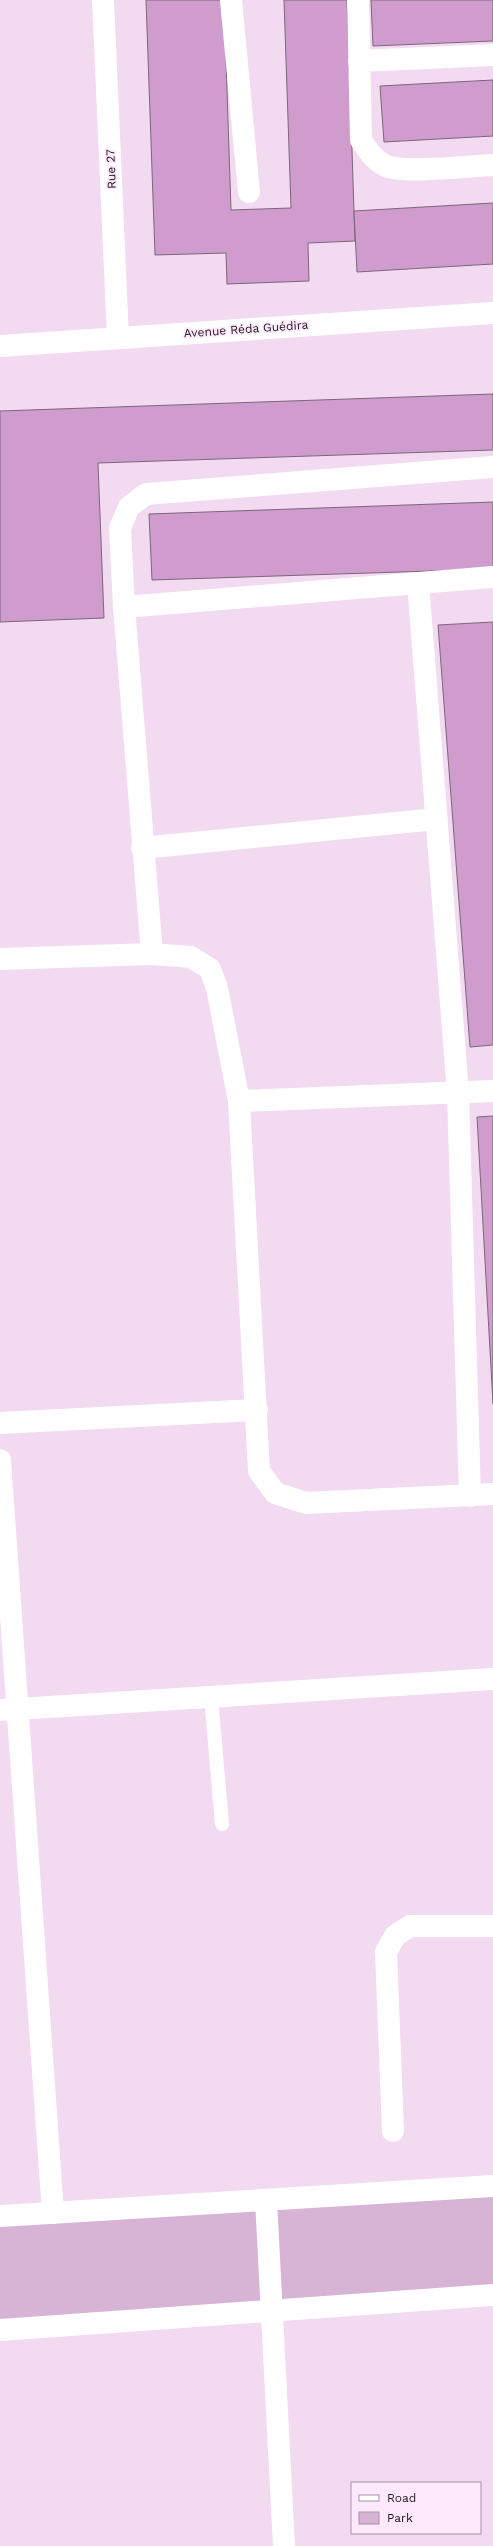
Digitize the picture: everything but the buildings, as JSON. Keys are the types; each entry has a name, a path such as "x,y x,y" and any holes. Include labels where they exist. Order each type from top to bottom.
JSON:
{"street":[{"name":"Rue 27","path":"103,0 118,338"},
{"path":"231,0 249,192"},
{"path":"358,0 361,140 371,156 387,166 409,169 493,165"},
{"path":"359,61 493,55"},
{"name":"Avenue Réda Guédira","path":"0,346 493,313"},
{"path":"152,954 142,848 124,607 120,528 129,507 146,494 493,467"},
{"path":"124,607 493,576"},
{"path":"418,583 458,1093 470,1496"},
{"path":"142,848 436,818"},
{"path":"0,959 152,954 191,957 210,969 217,988 239,1101 257,1410 259,1471 275,1493 306,1503 493,1494"},
{"path":"239,1101 493,1091"},
{"path":"0,1423 257,1410"},
{"path":"0,1460 9,1709 53,2213"},
{"path":"9,1709 493,1679"},
{"path":"392,2131 386,1952 395,1936 410,1926 493,1926"},
{"path":"0,2216 493,2186"},
{"path":"266,2200 284,2546"},
{"path":"0,2330 493,2295"}],"lane":[{"path":"211,1697 222,1824"}],"green space":[{"path":"493,2185 493,2295 0,2330 0,2216"}]}
